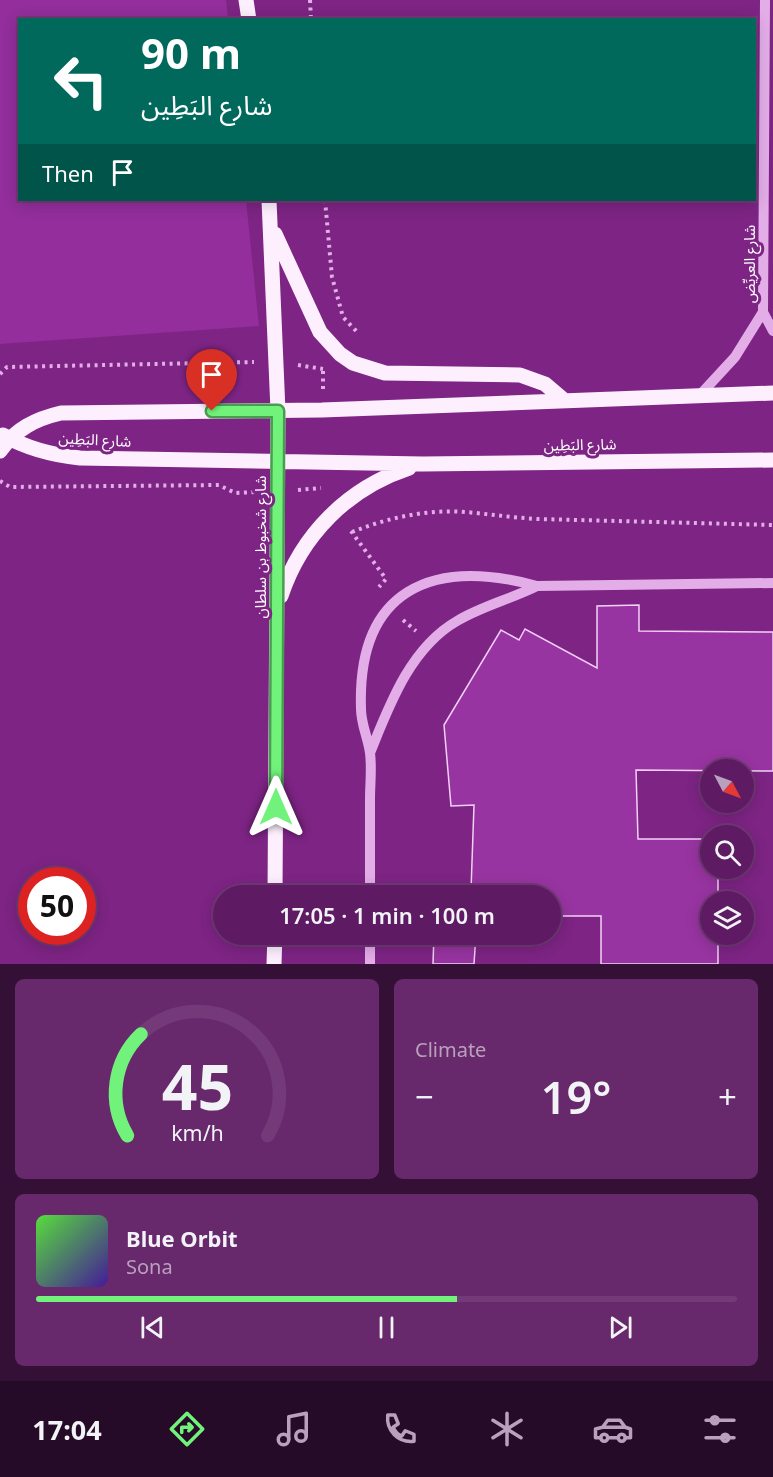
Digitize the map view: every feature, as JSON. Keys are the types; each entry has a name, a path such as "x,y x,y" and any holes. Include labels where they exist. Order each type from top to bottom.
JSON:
{"main road":[{"path":"246,0 249,18"},
{"name":"شارع شخبوط بن سلطان","path":"269,201 278,411 275,885"},
{"path":"271,225 320,332 339,354 353,363 384,373 520,375 545,384 565,401"},
{"name":"شارع البَطِين","path":"3,441 27,425 44,417 61,413 278,411 773,393"},
{"name":"شارع البَطِين","path":"3,441 44,453 80,458 423,464 773,460"},
{"path":"277,608 286,580 299,554 316,530 336,509 362,489 381,479 423,464"},
{"path":"274,945 274,964"}],"street":[{"name":"شارع العريِّض","path":"699,396 735,357 763,312 768,272 765,0"},
{"name":"شارع العريِّض","path":"763,312 773,331"},
{"path":"370,885 370,753 363,730 361,711 362,672 370,637 379,620 388,607 404,594 436,580 474,577 495,578 537,586 773,583"},
{"path":"370,753 383,721 409,670 430,643 448,627 470,614 537,586"},
{"path":"370,945 370,964"}],"path":[{"path":"310,0 311,18"},
{"path":"325,201 332,277 343,317 359,334"},
{"path":"0,374 7,367 276,362 323,369"},
{"path":"0,481 10,487 219,485 235,493 321,488"},
{"path":"352,532 376,523 420,514 466,512 514,518 773,525"}],"shaded area":[{"path":"0,0 226,0 228,18 18,18 18,201 246,201 259,326 0,344"}],"building":[{"path":"639,605 639,631 773,632 773,771 754,771 754,759 700,759 700,770 636,770 638,839 700,839 700,879 718,879 718,891 700,891 700,945 718,945 718,964 601,964 601,916 561,916 561,885 471,885 474,805 451,806 444,725 501,630 519,640 525,629 597,668 597,606"},
{"path":"434,945 475,945 474,964 433,964"}],"route":[{"path":"212,411 278,411 276,807"}]}
